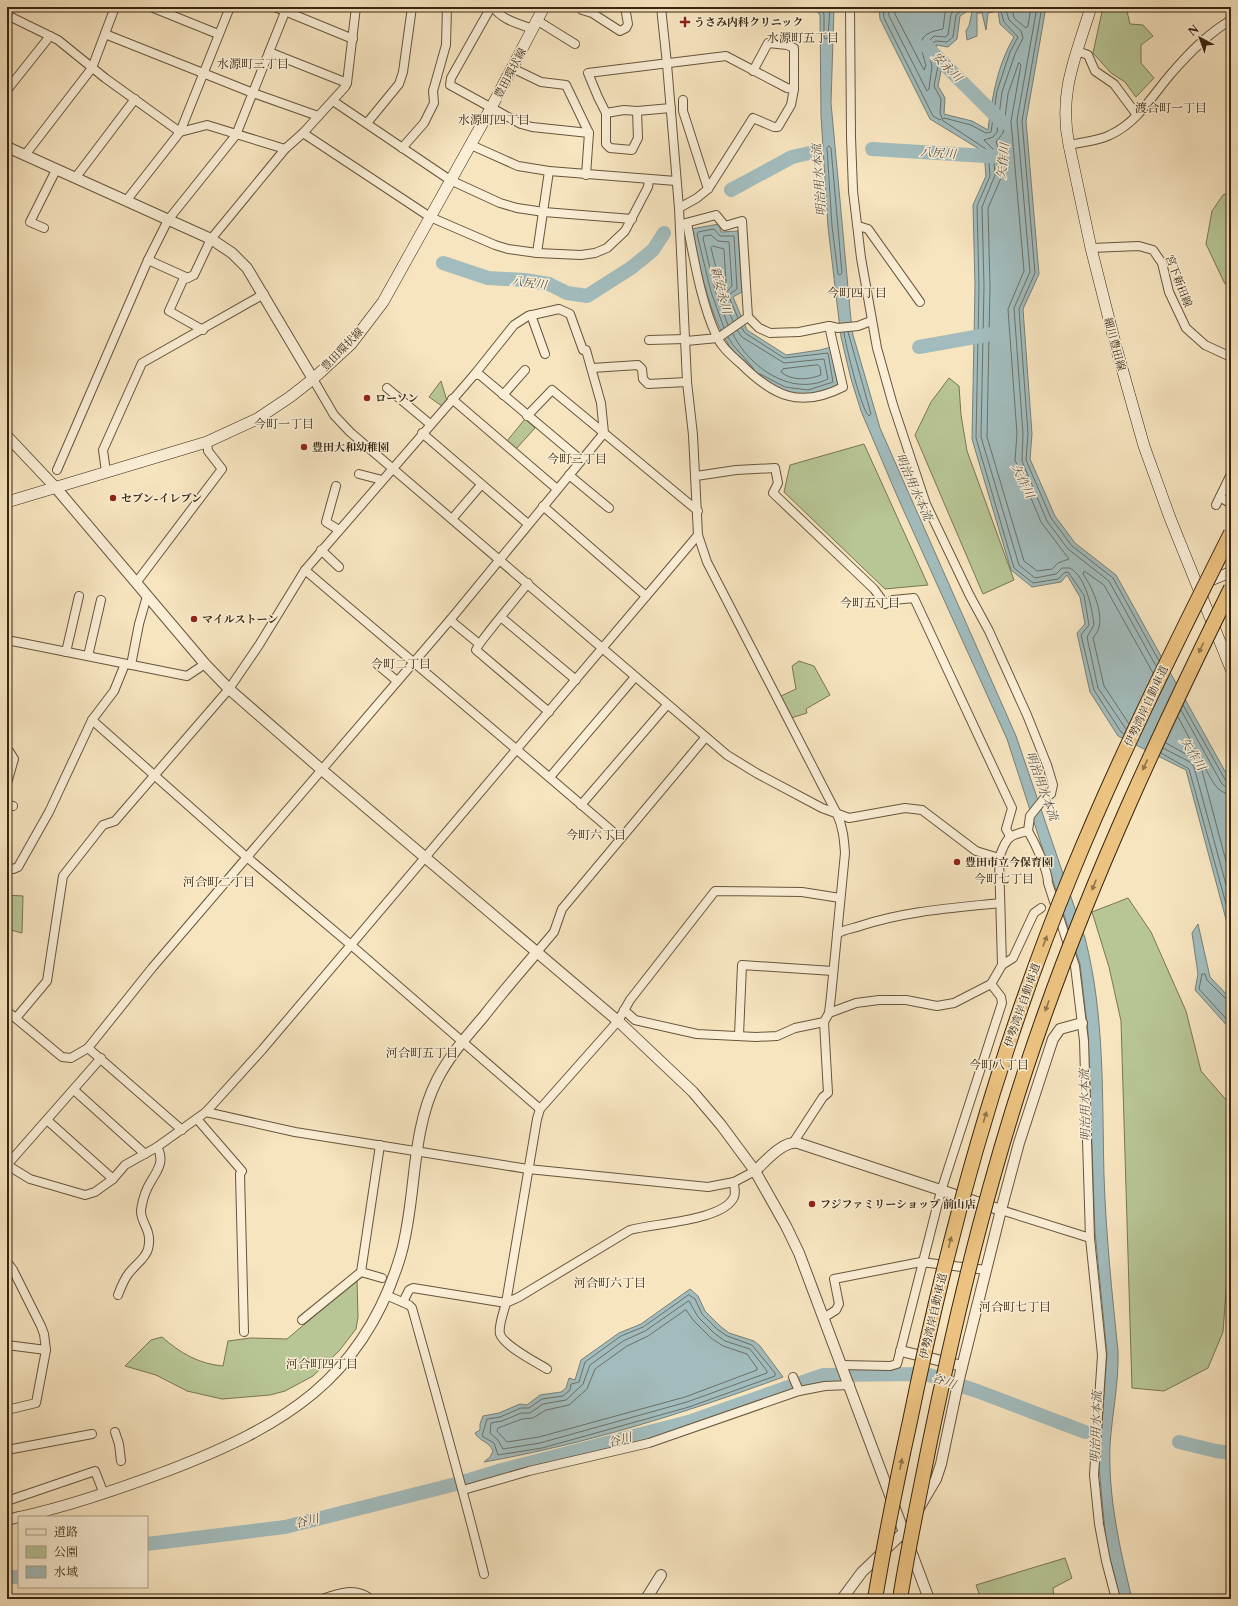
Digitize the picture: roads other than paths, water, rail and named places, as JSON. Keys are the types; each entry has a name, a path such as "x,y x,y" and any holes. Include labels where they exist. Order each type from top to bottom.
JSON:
{"highway":[{"name":"伊勢湾岸自動車道","path":"875,1599 906,1439 937,1295 964,1188 996,1079 1021,1005 1071,874 1097,813 1161,675 1231,533"},
{"path":"900,1599 915,1517 960,1304 988,1194 1023,1076 1067,952 1119,824 1183,685 1231,588"}],"main road":[{"name":"豊田環状線","path":"7,502 207,442 257,418 290,397 313,379 350,344 375,313 471,145 544,7"},
{"name":"細川豊田線","path":"1091,7 1067,82 1065,103 1066,130 1069,145 1091,248 1116,347 1144,446 1231,669"}],"street":[{"path":"25,155 92,68 115,7"},
{"path":"151,7 218,34"},
{"path":"126,201 180,132 202,73 230,7"},
{"path":"275,7 286,9 353,39"},
{"path":"203,330 169,311 183,280 194,275 211,239 285,149 303,133 333,101 347,83 356,7"},
{"path":"367,123 399,84 403,72 412,7"},
{"path":"402,148 424,122 434,104 433,91 446,45 447,7"},
{"path":"575,44 535,25 509,20 497,13 492,7 451,78 450,85 510,119 532,127 589,133"},
{"path":"581,7 582,10 596,15 620,31 626,28 628,24 625,7"},
{"path":"660,7 671,108 678,208 705,301 718,338 723,347 758,382 783,395 805,399 830,394 843,387 829,326"},
{"path":"850,7 853,191 861,258 871,321 893,405 926,504 970,596 989,631 1047,765 1053,785 1051,794 1046,796 1030,816 1028,831 1035,843 1048,876 1048,883 1075,966 1085,1049 1090,1238 1102,1355 1094,1475 1098,1524 1116,1599"},
{"path":"57,470 148,260 168,220 236,135 286,9"},
{"path":"7,15 58,40 92,68 180,132"},
{"path":"1069,145 1110,136 1124,127 1137,115 1192,50 1206,37 1231,20"},
{"path":"105,34 253,93 318,116"},
{"path":"7,90 50,36"},
{"path":"678,208 697,198 708,189 753,118 774,127 778,127 791,105 794,89 794,48 787,45 768,42 753,71"},
{"path":"1077,51 1088,55 1095,72 1114,84 1137,115"},
{"path":"269,52 347,83"},
{"path":"637,110 638,138 632,150 610,148 606,144 606,113 588,72 726,56 786,88 794,89"},
{"path":"512,68 541,82 566,85 589,133 586,175"},
{"path":"76,177 135,99"},
{"path":"683,100 683,110 708,189"},
{"path":"333,101 450,180 500,203 517,208 544,212 632,219"},
{"path":"606,113 624,110 671,108"},
{"path":"180,132 208,125 236,135 285,149"},
{"path":"303,133 430,217 495,245 537,253 581,255 595,253 607,248 619,238 632,219 650,180"},
{"path":"471,145 518,166 549,172 650,180 676,180"},
{"path":"7,148 56,170 76,177 211,239 232,253 247,268 264,294 334,415 350,432 528,583 705,738 727,754 758,774 822,808 849,818 905,808 922,810 976,851 999,858"},
{"path":"44,228 30,222 56,170"},
{"path":"537,253 549,172"},
{"path":"683,224 716,215 725,226 742,221 748,316 759,328 770,333 799,332 829,326 838,328 858,326 871,321"},
{"path":"206,1112 295,1132 528,1169 708,1187 734,1182 755,1171 783,1147 793,1142 828,1092 824,1022 829,1013 845,853 842,824 707,562 698,535 693,434 687,382 683,224"},
{"path":"858,226 868,229 920,302"},
{"name":"宮下新田線","path":"1091,248 1139,246 1154,250 1162,263 1169,292 1186,328 1205,346 1231,357"},
{"path":"148,260 188,278"},
{"path":"106,472 104,450 142,363 203,330 264,294"},
{"path":"7,1011 62,1057 71,1058 88,1048 133,991 450,620 500,560 542,506 604,433 601,403 592,368 586,350 582,350 570,314 559,309 531,315 514,325 474,375 422,433 305,570 259,645 229,688 115,821 104,825 63,876 47,981 16,1018"},
{"path":"531,315 545,354"},
{"path":"649,340 718,338 748,316"},
{"path":"592,368 638,365 642,369 643,379 648,384 687,382"},
{"path":"503,395 525,370"},
{"path":"474,375 480,375 581,460"},
{"path":"387,388 430,424"},
{"path":"528,416 552,390 698,511"},
{"path":"452,399 557,490"},
{"path":"422,433 528,524"},
{"path":"7,436 56,488 205,664 229,688 322,770 618,1020 693,1092 722,1124 755,1171 786,1226 799,1253 825,1317 929,1599"},
{"path":"136,583 222,469 208,451 207,442"},
{"path":"696,476 736,470 775,468 778,483 773,493 874,589 885,604 893,600 914,598 1012,808 1006,829 1010,836"},
{"path":"359,474 382,480"},
{"path":"569,474 609,508"},
{"path":"1216,505 1231,474"},
{"path":"452,519 481,485"},
{"path":"336,486 326,522 339,530"},
{"path":"1220,497 1231,504"},
{"path":"542,506 646,596"},
{"path":"101,1058 7,1165 30,1179 85,1195 95,1192 113,1179 125,1165 157,1147 206,1112 351,945 698,535"},
{"path":"321,550 339,567"},
{"path":"305,570 412,663 517,749 620,838"},
{"path":"1197,585 1231,572"},
{"path":"528,583 502,618 478,644 476,650 549,712"},
{"path":"66,652 79,596"},
{"path":"7,868 18,868 49,812 92,720 114,690 128,664 147,596"},
{"path":"88,656 101,600"},
{"path":"502,618 576,680"},
{"path":"450,620 478,644"},
{"path":"7,640 187,676 205,664"},
{"path":"378,665 397,681"},
{"path":"550,777 635,676"},
{"path":"582,804 667,705"},
{"path":"92,720 247,857 540,1109"},
{"path":"23,1516 104,1494 205,1456 268,1426 328,1381 348,1358 375,1319 386,1295 407,1231 421,1128 436,1081 462,1042 554,932 562,909 705,738"},
{"path":"7,783 14,759 9,752"},
{"path":"1002,965 999,858 1010,836 1028,831"},
{"path":"547,1370 510,1346 500,1333 528,1169 540,1109 618,1020 630,1000 715,891 802,892 840,898"},
{"path":"837,934 843,930 880,919 932,910 1000,903"},
{"path":"829,1013 856,1003 878,1000 906,1000 937,1006 954,1003 991,984 1002,965 1013,958 1034,913 1041,908"},
{"path":"739,1035 742,965 833,971"},
{"path":"842,1365 890,1366 897,1364 921,1262 941,1191 1002,1003 1001,997 991,984"},
{"path":"624,1010 635,1020 697,1034 756,1037 777,1036 796,1028 824,1022"},
{"path":"842,1599 862,1572 904,1533 936,1479 947,1440 958,1379 1019,1143 1053,1039 1060,1029 1082,1023"},
{"path":"88,1048 182,1130"},
{"path":"74,1090 145,1154"},
{"path":"197,1119 242,1171 240,1174 244,1332"},
{"path":"47,1120 113,1179"},
{"path":"793,1142 1090,1238"},
{"path":"302,1320 361,1272 380,1145"},
{"path":"118,1294 128,1273 146,1254 148,1249 149,1233 141,1211 147,1189 156,1176 161,1159 161,1154 157,1147"},
{"path":"403,1302 409,1290 413,1288 506,1303 630,1230 647,1225 702,1217 725,1208 734,1197 734,1182"},
{"path":"7,1262 13,1270 41,1326 44,1334 46,1350 36,1403 7,1410"},
{"path":"825,1317 836,1310 839,1304 834,1279 921,1262 986,1270"},
{"path":"361,1272 382,1278"},
{"path":"386,1295 403,1302 412,1308 446,1434 463,1488 484,1574"},
{"path":"7,1344 46,1350"},
{"path":"901,1350 962,1366"},
{"path":"793,1377 798,1389"},
{"path":"463,1488 649,1443 798,1389 850,1385"},
{"path":"115,1432 119,1444 121,1461"},
{"path":"7,1450 92,1434"},
{"path":"7,1501 95,1471 104,1494"},
{"path":"7,1520 18,1517"},
{"path":"646,1599 661,1575"},
{"path":"322,1599 340,1592 352,1591 371,1599"}],"water":[{"name":"明治用水本流","path":"813,7 834,7 831,103 853,335 880,428 1016,736 1085,938 1091,967 1099,1026 1106,1220 1118,1351 1110,1445 1111,1484 1119,1542 1132,1599 1120,1599 1106,1542 1099,1467 1107,1353 1095,1232 1088,1032 1080,964 1007,739 898,498 861,411 851,379 841,337 828,227 821,115 820,15"},
{"name":"矢作川","path":"879,7 1046,7 1026,121 1039,274 1023,309 1032,434 1030,459 1055,516 1075,543 1116,575 1231,782 1231,938 1186,770 1118,736 1090,692 1077,633 1085,624 1080,597 1067,575 1061,582 1032,587 1011,570 972,439 975,286 973,205 986,176 984,152 930,119 880,19","holes":["969,10 972,12 969,26 966,31 967,40 977,36 977,13 982,13 986,30 988,13 998,11 1000,24 1014,37 999,71 991,106 988,130 972,121 944,114 945,98 938,86 942,66 936,45 948,47 957,39 960,16"]},
{"path":"719,224 721,232 738,231 742,292 733,297 747,330 786,355 831,347 838,386 812,394 789,392 770,384 751,371 736,355 724,337 707,295 691,229"},
{"path":"1198,924 1210,977 1231,999 1231,1030 1195,990 1198,974 1192,933"},
{"path":"690,1289 698,1296 705,1311 720,1326 729,1333 754,1341 760,1346 783,1377 672,1415 598,1437 522,1455 484,1462 490,1457 493,1451 489,1445 475,1433 480,1430 480,1424 483,1416 499,1413 520,1404 527,1405 540,1395 561,1392 566,1388 569,1378 575,1380 581,1360 619,1333 641,1324"}],"waterway":[{"name":"安永川","path":"926,46 1003,123"},
{"name":"八尻川","path":"872,149 1002,157"},
{"name":"八尻川","path":"731,190 792,157 818,151"},
{"name":"八尻川","path":"443,263 488,278 525,280 549,284 567,293 587,296 631,268 653,250 664,233"},
{"name":"新安永川","path":"919,347 992,334"},
{"name":"谷川","path":"148,1544 285,1527 456,1484 502,1470 688,1422 823,1375 926,1374 977,1391 1085,1432"},
{"name":"谷川","path":"1179,1442 1231,1453"},
{"name":"谷川","path":"7,1577 18,1577"}],"place":[{"name":"うさみ内科クリニック","path":"685,22"},
{"name":"ローソン","path":"367,398"},
{"name":"豊田大和幼稚園","path":"304,447"},
{"name":"セブン-イレブン","path":"113,498"},
{"name":"マイルストーン","path":"194,619"},
{"name":"豊田市立今保育園","path":"957,862"},
{"name":"フジファミリーショップ 前山店","path":"812,1204"}],"district":[{"name":"水源町五丁目","path":"803,38"},
{"name":"水源町三丁目","path":"253,64"},
{"name":"渡合町一丁目","path":"1171,108"},
{"name":"水源町四丁目","path":"494,120"},
{"name":"今町四丁目","path":"857,293"},
{"name":"今町一丁目","path":"284,424"},
{"name":"今町三丁目","path":"577,459"},
{"name":"今町五丁目","path":"870,603"},
{"name":"今町二丁目","path":"401,664"},
{"name":"今町六丁目","path":"596,835"},
{"name":"今町七丁目","path":"1004,879"},
{"name":"河合町二丁目","path":"219,882"},
{"name":"河合町五丁目","path":"422,1053"},
{"name":"今町八丁目","path":"999,1065"},
{"name":"河合町六丁目","path":"610,1283"},
{"name":"河合町七丁目","path":"1015,1307"},
{"name":"河合町四丁目","path":"322,1364"}]}
